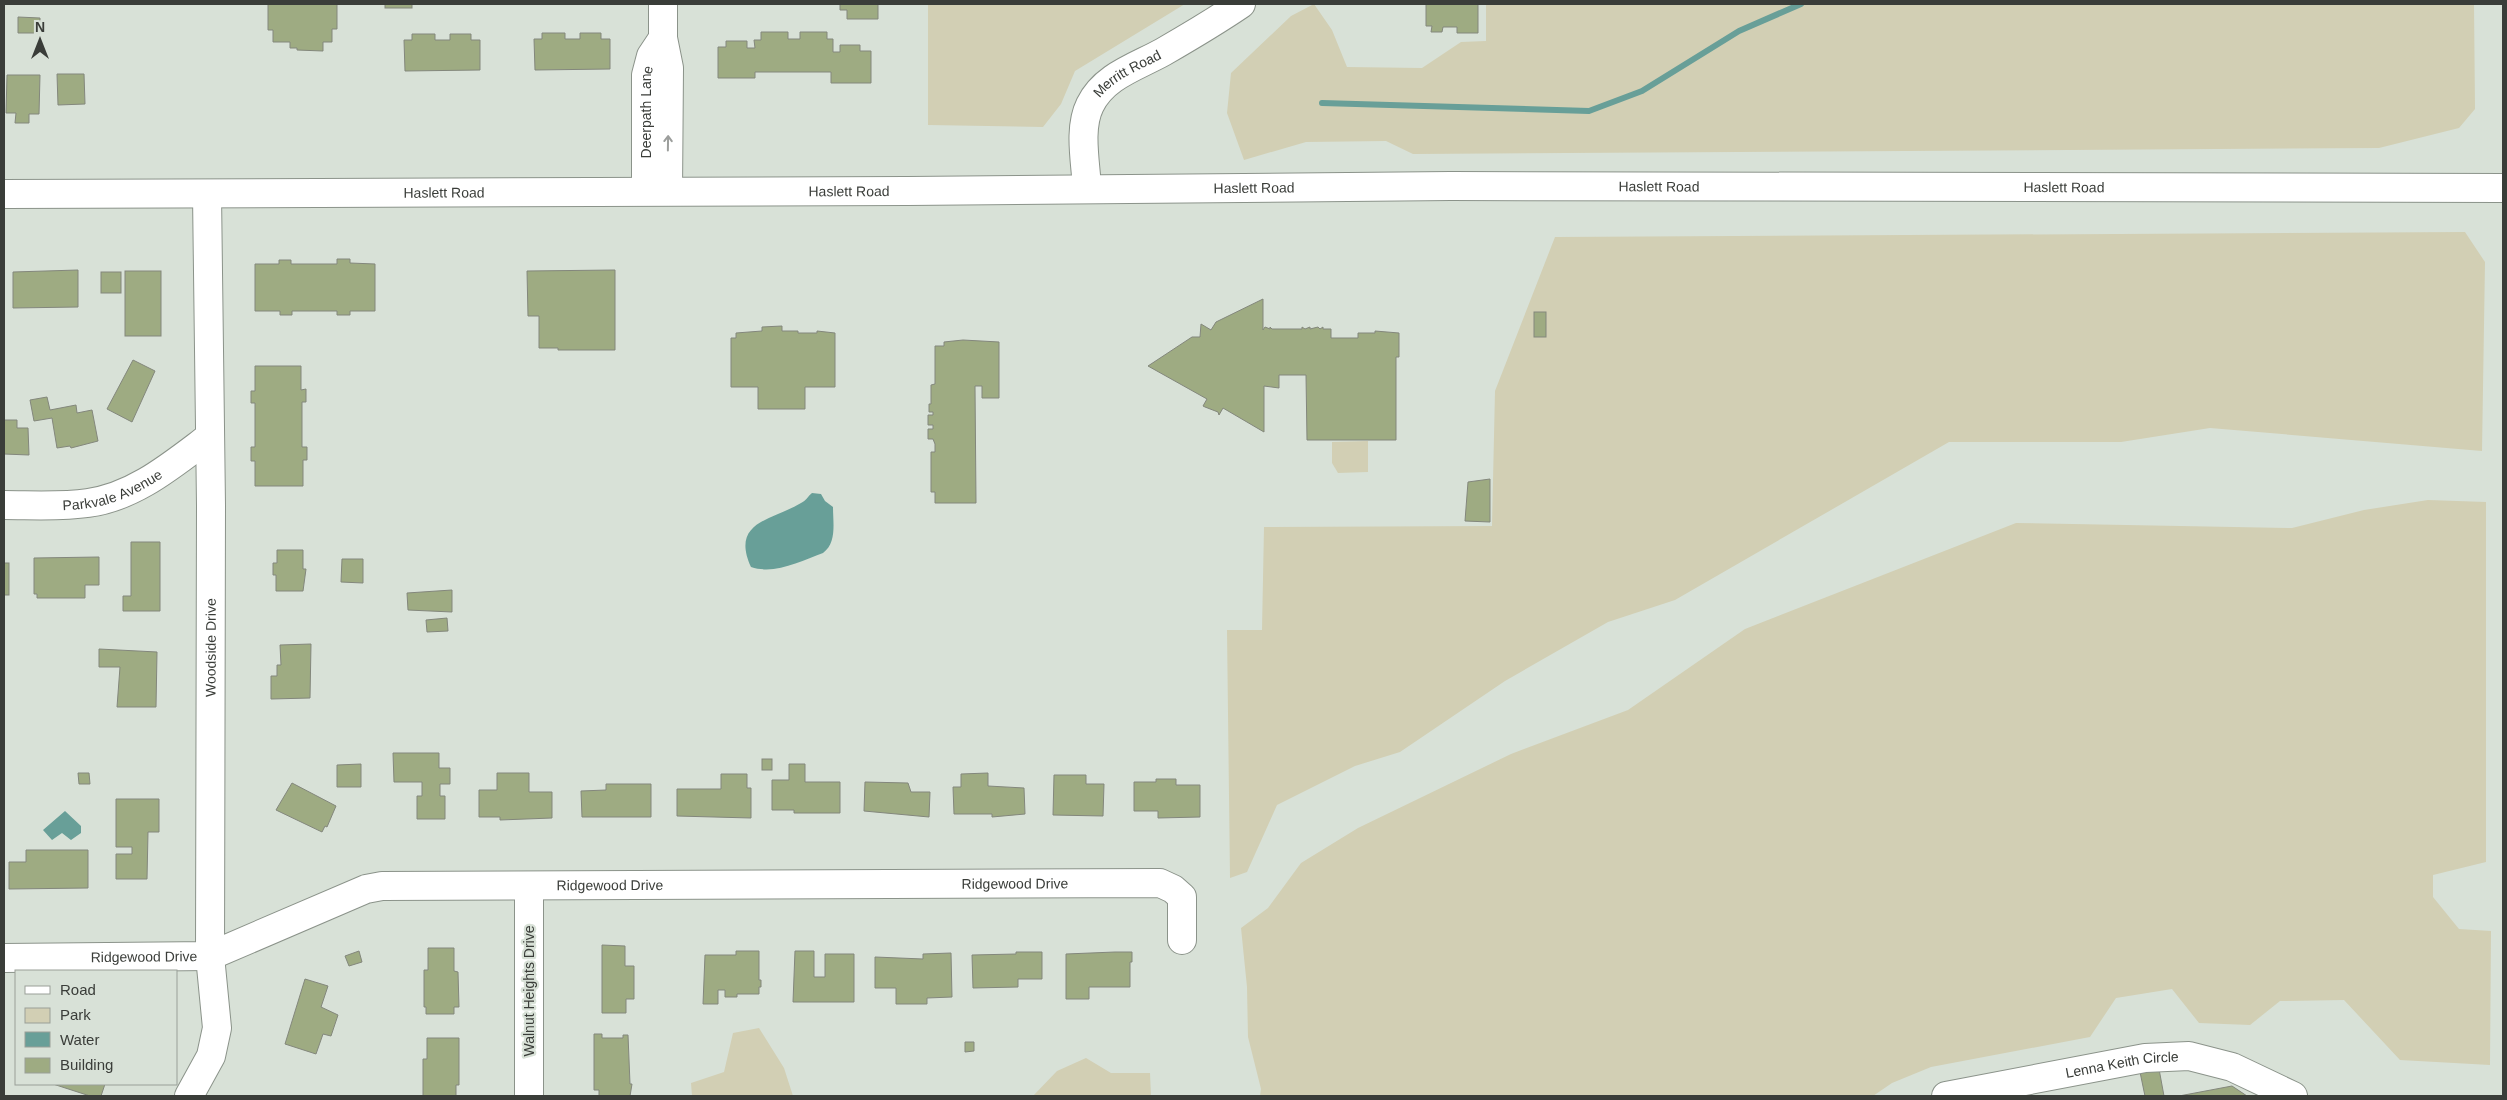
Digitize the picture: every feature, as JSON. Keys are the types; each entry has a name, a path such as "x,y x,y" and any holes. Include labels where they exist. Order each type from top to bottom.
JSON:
{"street":[{"name":"Deerpath Lane","path":"657,191 646,75 651,56 662,38 663,4"},
{"name":"Merritt Road","path":"1087,189 1084,130 1089,106 1101,88 1126,70 1162,53 1241,4"},
{"name":"Haslett Road","path":"4,194 1441,186 2503,188"},
{"name":"Woodside Drive","path":"189,1096 211,1056 217,1028 210,956 209,235 207,194"},
{"name":"Parkvale Avenue","path":"4,505 89,503 128,491 162,473 208,438"},
{"name":"Ridgewood Drive","path":"4,958 210,956 366,889 382,886 1160,883 1173,889 1182,897 1182,940"},
{"name":"Walnut Heights Drive","path":"528,886 529,1096"},
{"name":"Lenna Keith Circle","path":"1946,1096 2145,1058 2189,1056 2232,1068 2293,1096"}],"green space":[{"path":"928,4 1185,4 1075,71 1061,104 1043,127 928,125"},
{"path":"1314,4 1332,30 1347,67 1422,68 1461,42 1486,41 1486,4 2474,4 2475,109 2459,128 2379,148 1413,154 1386,141 1306,142 1244,160 1227,113 1231,73 1291,16"},
{"path":"2465,232 2485,262 2482,451 2210,428 2121,442 1949,442 1675,600 1608,622 1505,681 1400,752 1355,766 1277,805 1247,872 1230,878 1227,630 1262,630 1264,527 1492,526 1495,391 1555,237"},
{"path":"1368,441 1368,472 1338,473 1332,463 1332,442"},
{"path":"2428,500 2486,502 2486,862 2433,875 2433,897 2459,929 2491,931 2490,1065 2400,1060 2344,1000 2280,1001 2250,1025 2199,1023 2172,989 2116,998 2090,1037 1931,1067 1892,1083 1873,1096 1260,1096 1261,1089 1248,1037 1247,987 1241,928 1268,908 1301,863 1358,828 1511,754 1628,710 1745,629 2016,523 2292,528 2364,510"},
{"path":"759,1028 784,1068 793,1096 692,1096 691,1083 724,1072 733,1033"},
{"path":"1086,1058 1111,1073 1150,1073 1151,1096 1033,1096 1057,1071"}],"water":[{"path":"812,493 821,494 825,501 833,507 833,532 827,549 823,553 779,568 760,569 751,567 746,552 746,540 750,531 767,519 803,502"},
{"path":"65,811 81,826 81,833 71,840 62,833 52,840 43,830"}],"building":[{"path":"268,4 337,4 337,29 332,29 332,42 323,42 323,51 297,50 297,48 290,48 290,42 273,42 273,30 268,30"},
{"path":"385,4 412,4 412,8 385,8"},
{"path":"840,4 878,4 878,19 847,19 847,10 840,10"},
{"path":"1426,4 1478,4 1478,33 1457,33 1457,27 1443,27 1442,32 1431,32 1432,26 1426,26"},
{"path":"18,17 40,18 40,33 18,33"},
{"path":"761,32 788,32 788,39 800,39 800,32 827,32 827,39 833,39 833,52 840,52 840,45 860,45 860,51 871,51 871,83 831,83 831,72 755,72 755,78 718,78 718,47 726,47 726,41 747,41 747,48 755,48 754,40 761,40"},
{"path":"542,33 565,33 565,39 580,39 580,33 601,33 601,39 610,39 610,69 535,70 534,39 542,39"},
{"path":"412,34 435,34 435,40 450,40 450,34 471,34 471,40 480,40 480,70 405,71 404,40 412,40"},
{"path":"57,74 84,74 85,104 58,105"},
{"path":"7,75 40,75 39,114 29,114 29,123 15,123 16,113 6,113"},
{"path":"337,259 350,259 350,263 375,264 375,311 350,311 350,315 337,315 337,311 292,311 292,315 280,315 280,311 255,311 255,264 279,264 279,260 291,260 291,264 337,264"},
{"path":"78,270 78,307 13,308 13,272"},
{"path":"615,270 615,350 539,348 539,316 528,316 527,271"},
{"path":"125,271 161,271 161,336 125,336"},
{"path":"101,272 121,272 121,293 101,293"},
{"path":"1263,299 1263,330 1265,327 1270,329 1270,327 1272,329 1302,329 1302,327 1305,329 1310,327 1310,329 1318,327 1320,329 1323,327 1323,329 1331,329 1331,338 1358,338 1358,333 1375,333 1375,331 1399,333 1399,357 1396,357 1396,440 1307,440 1306,375 1279,375 1279,388 1264,386 1264,432 1223,408 1219,415 1218,412 1203,406 1207,399 1148,366 1192,337 1200,337 1201,324 1211,330 1216,322"},
{"path":"1534,312 1546,312 1546,337 1534,337"},
{"path":"782,326 782,331 835,333 835,387 805,387 805,409 758,409 758,387 731,387 731,338 736,338 736,333 762,331 762,327"},
{"path":"963,340 999,342 999,398 982,398 982,386 975,386 976,503 935,503 935,492 931,492 931,452 935,452 935,444 933,439 928,439 928,429 933,429 933,425 928,425 928,415 933,415 933,412 929,412 929,404 931,404 931,385 935,384 935,346 944,346 944,342"},
{"path":"133,360 155,371 132,422 107,409"},
{"path":"255,366 301,366 301,390 306,389 306,402 302,402 302,447 307,447 307,460 303,460 303,486 255,486 255,461 251,461 251,447 255,447 255,403 251,403 251,391 255,391"},
{"path":"47,397 50,410 76,405 77,413 92,410 98,441 71,448 70,446 57,448 52,418 34,421 30,400"},
{"path":"4,420 17,420 17,428 28,428 29,455 4,454"},
{"path":"1490,479 1490,522 1465,521 1468,482"},
{"path":"131,542 160,542 160,611 123,611 123,596 131,596"},
{"path":"277,550 303,550 303,569 306,569 303,591 276,591 276,575 273,575 273,563 277,563"},
{"path":"99,557 99,585 85,585 85,598 37,598 37,594 34,594 34,558"},
{"path":"342,559 363,559 363,583 341,582"},
{"path":"4,563 9,563 9,595 4,595"},
{"path":"452,590 452,612 408,610 407,593"},
{"path":"447,618 448,631 427,632 426,620"},
{"path":"311,644 310,698 271,699 271,676 277,676 277,665 281,665 280,645"},
{"path":"99,649 157,652 156,707 117,707 120,667 99,667"},
{"path":"393,753 439,753 439,768 450,768 450,784 440,784 440,796 445,796 445,819 417,819 417,796 422,796 422,782 394,782"},
{"path":"762,759 772,759 772,770 762,770"},
{"path":"361,764 361,787 337,787 337,765"},
{"path":"789,764 805,764 805,782 840,782 840,813 794,813 794,810 772,810 772,780 789,780"},
{"path":"78,773 89,773 90,784 79,784"},
{"path":"497,773 529,773 529,792 552,792 552,818 500,820 500,817 479,817 479,790 497,790"},
{"path":"988,773 988,786 1024,788 1025,814 992,817 992,814 954,814 953,787 961,787 961,774"},
{"path":"721,774 747,774 747,788 751,788 751,818 677,816 677,789 721,789"},
{"path":"1054,775 1086,775 1086,784 1104,784 1103,816 1053,815"},
{"path":"1156,779 1176,779 1176,785 1200,785 1200,817 1158,818 1158,811 1134,811 1134,782 1156,782"},
{"path":"865,782 908,783 911,792 930,792 929,817 864,811"},
{"path":"292,783 336,806 327,827 325,826 322,832 276,810"},
{"path":"606,784 651,784 651,817 582,817 581,791 606,790"},
{"path":"116,799 159,799 159,832 148,832 147,879 116,879 116,854 132,854 132,847 116,847"},
{"path":"26,850 88,850 88,888 9,889 9,862 26,862"},
{"path":"602,945 625,946 625,966 634,966 634,999 626,999 626,1013 602,1013"},
{"path":"428,948 454,948 454,971 458,972 459,1007 454,1007 454,1014 426,1014 426,1007 424,1007 424,970 428,970"},
{"path":"359,951 362,962 349,966 345,956"},
{"path":"736,951 759,951 759,980 761,980 761,987 759,987 759,994 737,994 737,997 725,997 725,990 718,990 718,1004 703,1004 705,955 736,955"},
{"path":"795,951 814,951 814,977 825,977 825,954 854,954 854,1002 793,1002"},
{"path":"1016,952 1042,952 1042,979 1018,979 1018,987 973,988 972,955 1016,954"},
{"path":"1132,952 1130,987 1089,987 1089,999 1066,999 1066,954"},
{"path":"951,953 952,997 927,998 927,1004 896,1004 896,988 875,988 875,957 923,959 923,954"},
{"path":"305,979 328,986 321,1007 338,1015 331,1036 323,1034 316,1054 285,1044"},
{"path":"594,1034 602,1034 602,1038 623,1038 623,1035 628,1035 630,1084 632,1084 630,1096 599,1096 599,1090 594,1090"},
{"path":"427,1038 459,1038 459,1085 456,1085 456,1096 423,1096 423,1059 427,1059"},
{"path":"965,1042 974,1042 974,1051 965,1052"},
{"path":"2159,1069 2164,1096 2145,1096 2140,1072"},
{"path":"56,1085 105,1085 101,1096 90,1096"},
{"path":"2232,1086 2247,1096 2179,1096"}],"waterway":[{"path":"1322,103 1589,111 1642,91 1739,31 1801,4"}]}
